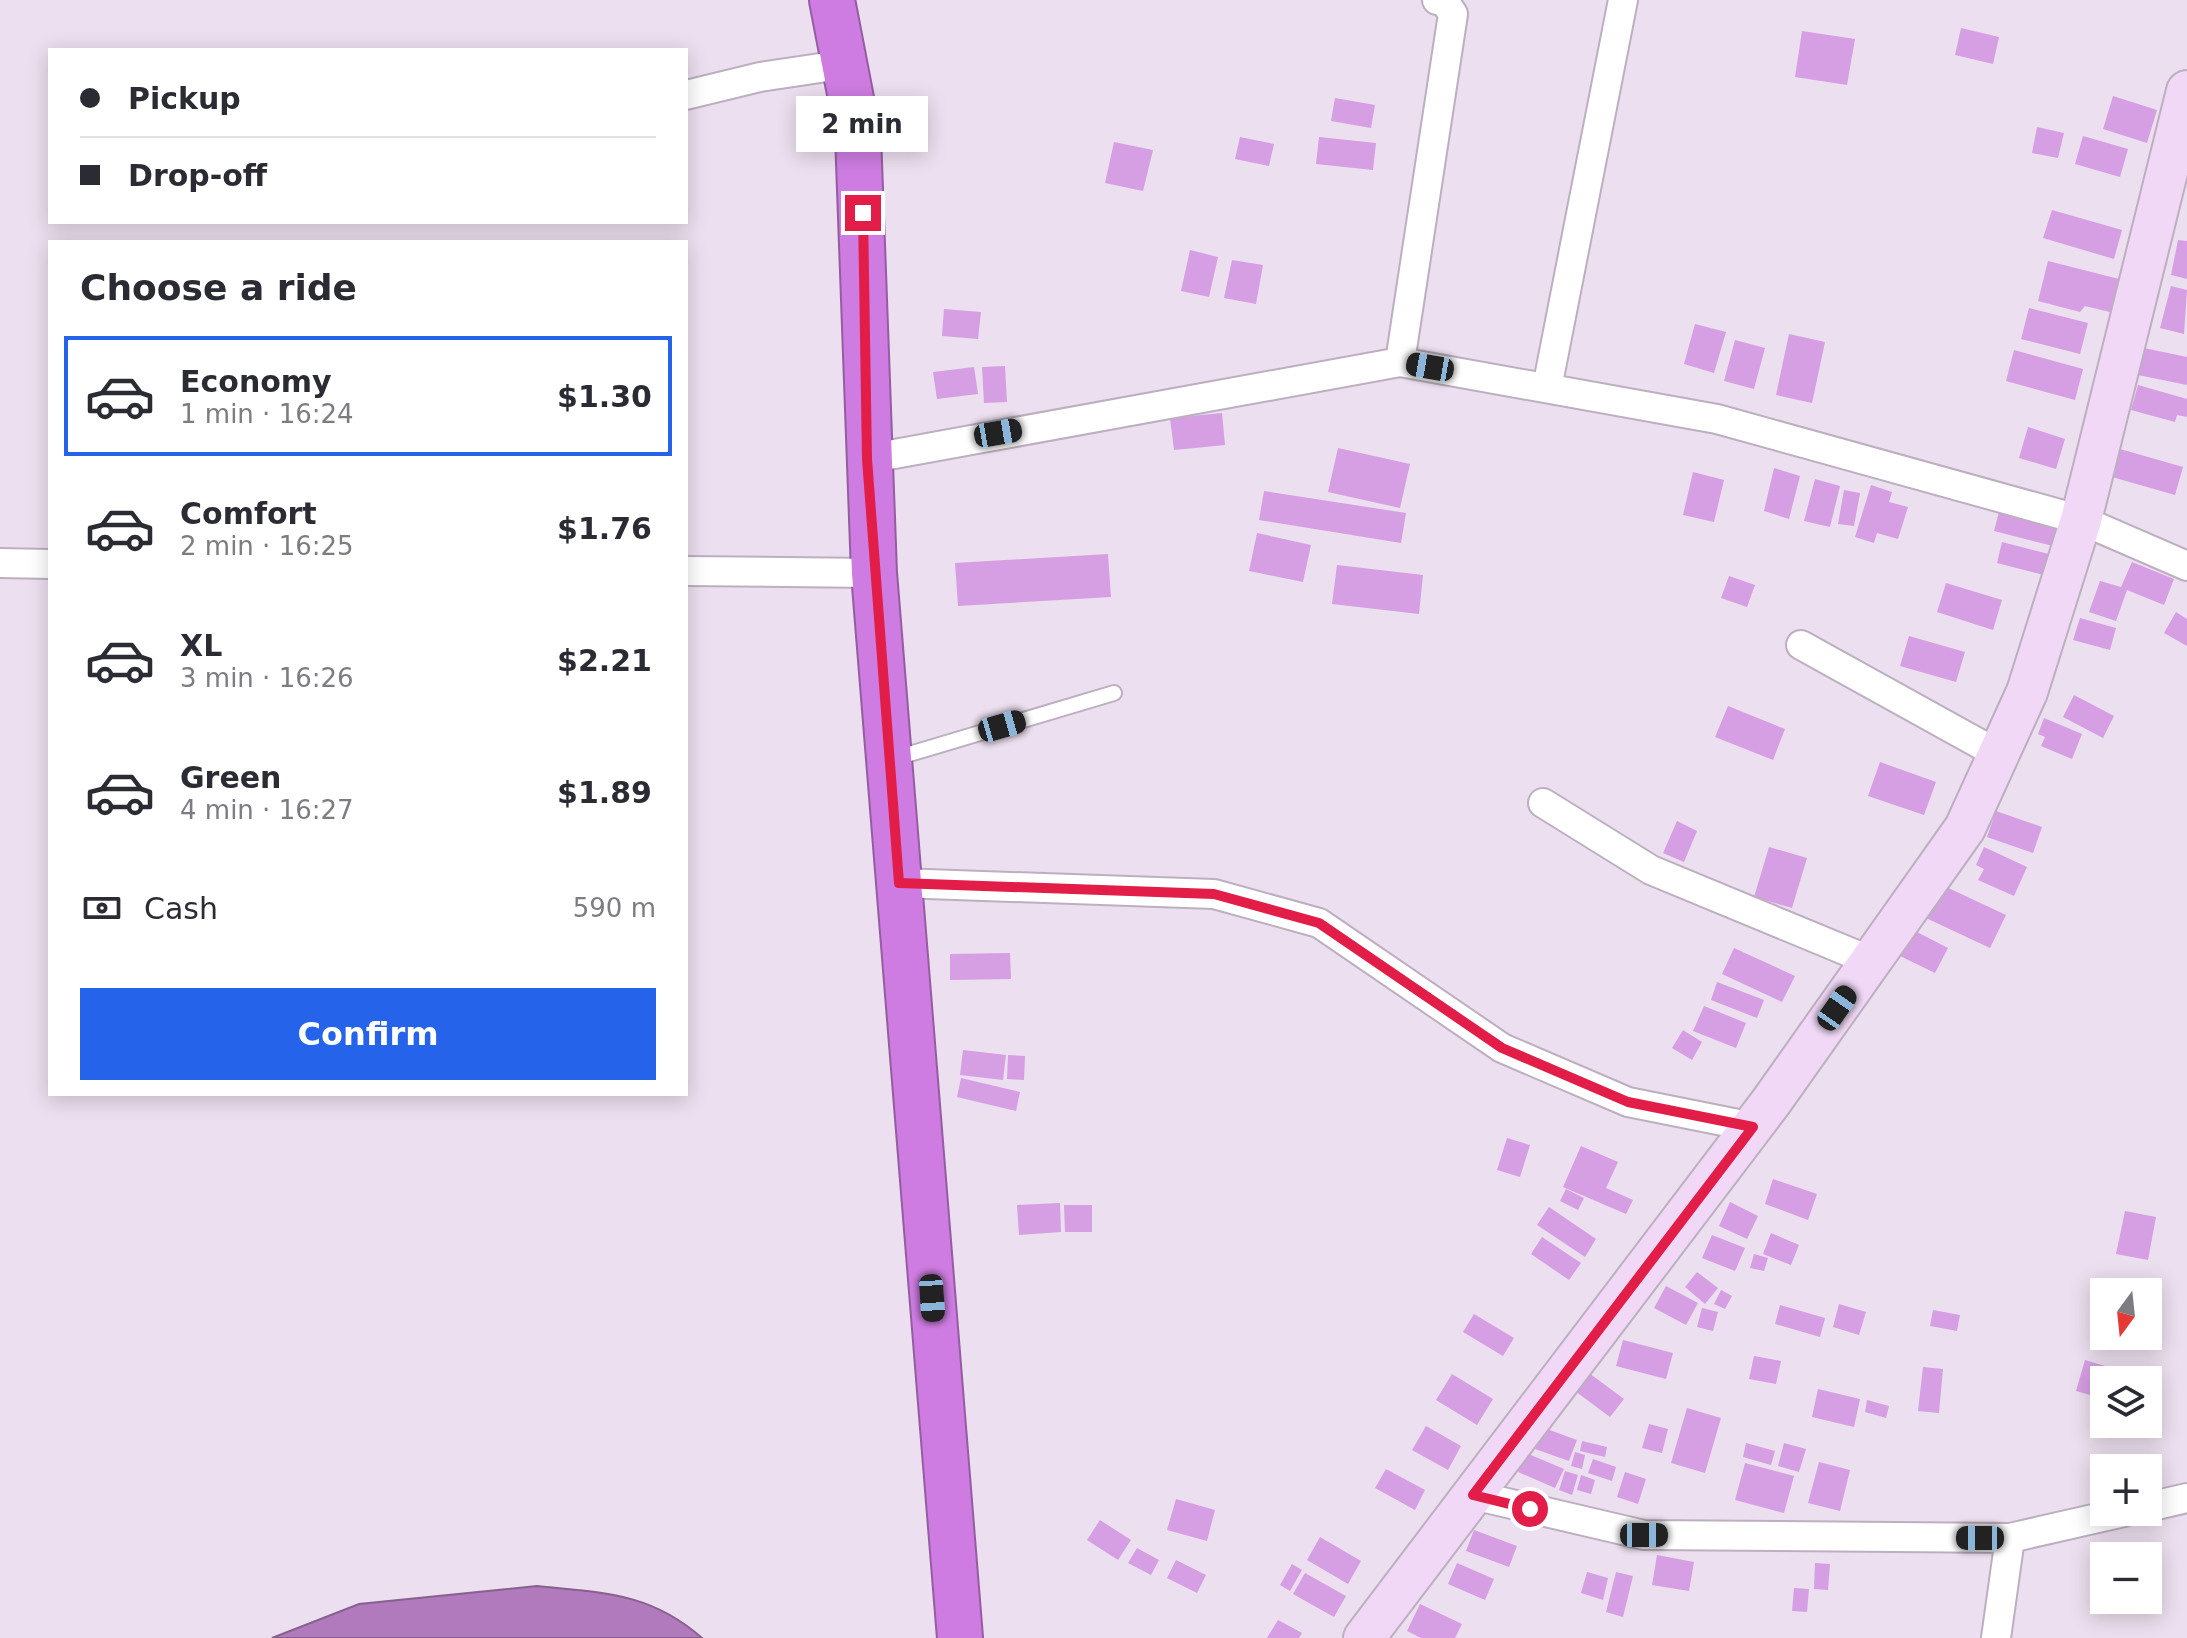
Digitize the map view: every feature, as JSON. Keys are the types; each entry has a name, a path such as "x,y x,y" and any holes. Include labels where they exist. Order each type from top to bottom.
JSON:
{"highway":[{"path":"832,0 847,64 858,135 864,239 867,459 874,573 960,1638"}],"street":[{"path":"1400,362 1453,14 1445,2 1437,0"},
{"path":"1547,388 1623,0"},
{"path":"688,95 760,77 847,64"},
{"path":"1364,1638 1753,1127 1965,828 2027,692 2081,520 2187,91"},
{"path":"867,459 1400,362 1717,419 2081,520 2187,566"},
{"path":"0,563 48,564"},
{"path":"688,571 874,573"},
{"path":"1801,645 1998,754"},
{"path":"1543,803 1651,870 1871,961"},
{"path":"899,883 1214,894 1319,923 1502,1048 1628,1102 1753,1127"},
{"path":"1473,1495 1644,1535 2010,1538 2090,1520"},
{"path":"2162,1504 2187,1498"},
{"path":"1996,1638 2010,1538"}],"lane":[{"path":"889,760 1114,693"}],"shaded area":[{"path":"537,1586 625,1597 664,1611 702,1638 272,1638 359,1604"}],"building":[{"path":"1961,28 1999,37 1993,64 1955,55"},
{"path":"1802,31 1855,39 1847,85 1795,77"},
{"path":"2113,96 2157,110 2147,143 2103,129"},
{"path":"1335,98 1375,105 1371,128 1331,121"},
{"path":"2037,127 2064,133 2058,158 2032,153"},
{"path":"2083,136 2128,149 2120,177 2075,164"},
{"path":"1240,137 1274,144 1269,166 1235,159"},
{"path":"1319,137 1376,143 1373,170 1316,164"},
{"path":"1114,142 1153,150 1143,191 1105,183"},
{"path":"2052,210 2122,230 2114,259 2043,238"},
{"path":"2178,240 2187,241 2187,279 2171,275"},
{"path":"1190,250 1218,257 1209,297 1181,291"},
{"path":"1232,260 1263,265 1256,304 1224,298"},
{"path":"2048,261 2119,279 2110,312 2085,306 2080,312 2038,301"},
{"path":"2171,286 2187,290 2184,334 2160,328"},
{"path":"2029,308 2088,323 2080,354 2021,339"},
{"path":"944,309 981,312 978,339 942,336"},
{"path":"1695,324 1726,332 1714,373 1684,364"},
{"path":"1789,334 1825,342 1812,403 1776,395"},
{"path":"1735,340 1765,348 1754,389 1724,381"},
{"path":"2144,348 2187,357 2187,385 2138,375"},
{"path":"2014,350 2083,369 2075,400 2006,381"},
{"path":"1005,366 1007,402 984,403 982,367"},
{"path":"974,367 978,394 937,399 933,372"},
{"path":"2138,385 2187,399 2187,417 2177,415 2175,422 2131,410"},
{"path":"1222,413 1225,445 1174,450 1170,418"},
{"path":"2028,427 2065,439 2056,469 2019,458"},
{"path":"2113,447 2183,467 2175,495 2105,475"},
{"path":"1338,448 1410,464 1400,508 1328,492"},
{"path":"1774,468 1800,476 1789,519 1764,511"},
{"path":"1693,472 1724,480 1714,522 1683,515"},
{"path":"1815,479 1840,486 1830,527 1804,521"},
{"path":"1871,485 1892,492 1889,502 1908,507 1898,539 1877,533 1874,543 1855,537"},
{"path":"1844,490 1860,493 1854,526 1838,524"},
{"path":"1264,491 1406,513 1401,543 1259,520"},
{"path":"2000,508 2059,523 2053,546 1994,531"},
{"path":"1257,533 1311,545 1303,582 1249,571"},
{"path":"2002,542 2053,555 2048,576 1997,563"},
{"path":"1108,554 1111,597 958,606 955,563"},
{"path":"2132,562 2174,579 2164,605 2127,590 2116,621 2089,612 2100,581 2121,587"},
{"path":"1337,565 1423,575 1419,614 1332,604"},
{"path":"1729,576 1755,585 1747,607 1721,598"},
{"path":"1946,583 2002,600 1993,630 1937,612"},
{"path":"2176,612 2187,619 2187,646 2164,633"},
{"path":"2080,618 2116,628 2110,650 2073,640"},
{"path":"1909,636 1965,652 1956,682 1900,666"},
{"path":"2074,695 2114,716 2103,738 2063,717"},
{"path":"1728,706 1785,729 1773,760 1715,737"},
{"path":"2044,718 2082,734 2072,759 2041,746 2045,737 2038,734"},
{"path":"1880,762 1936,782 1924,815 1868,796"},
{"path":"1996,811 2042,827 2033,853 1987,837"},
{"path":"1677,821 1697,831 1684,862 1663,853"},
{"path":"1769,847 1807,858 1792,908 1754,897"},
{"path":"1984,847 2027,867 2014,896 1978,880 1984,869 1976,865"},
{"path":"1942,885 2006,915 1990,948 1926,918"},
{"path":"1911,929 1948,948 1935,973 1898,955"},
{"path":"1734,948 1795,976 1782,1002 1722,974"},
{"path":"1010,953 1011,979 950,980 950,954"},
{"path":"1717,982 1764,1000 1757,1018 1711,1000"},
{"path":"1704,1006 1746,1023 1736,1048 1693,1031"},
{"path":"1683,1030 1702,1042 1692,1060 1672,1048"},
{"path":"963,1050 1006,1055 1003,1080 960,1075"},
{"path":"1008,1055 1025,1056 1024,1080 1007,1079"},
{"path":"961,1078 1020,1092 1016,1111 957,1097"},
{"path":"1507,1138 1530,1145 1520,1177 1497,1170"},
{"path":"1581,1146 1618,1162 1606,1188 1633,1200 1626,1214 1563,1187"},
{"path":"1773,1179 1817,1194 1808,1220 1765,1204"},
{"path":"1566,1189 1584,1198 1578,1210 1560,1201"},
{"path":"1730,1202 1758,1216 1747,1239 1719,1226"},
{"path":"1060,1203 1061,1232 1019,1235 1017,1205"},
{"path":"1064,1205 1092,1205 1092,1232 1065,1232"},
{"path":"1549,1207 1596,1239 1585,1257 1537,1225"},
{"path":"2125,1211 2156,1217 2148,1260 2116,1254"},
{"path":"1771,1233 1799,1245 1791,1265 1763,1254"},
{"path":"1712,1235 1745,1248 1735,1271 1702,1258"},
{"path":"1542,1237 1581,1263 1569,1280 1531,1254"},
{"path":"1754,1254 1768,1258 1764,1271 1750,1268"},
{"path":"1697,1272 1718,1288 1705,1304 1685,1287"},
{"path":"1666,1286 1698,1303 1686,1325 1654,1308"},
{"path":"1721,1290 1732,1296 1725,1309 1714,1304"},
{"path":"1839,1304 1866,1312 1859,1335 1833,1327"},
{"path":"1780,1305 1825,1318 1820,1337 1775,1324"},
{"path":"1702,1308 1718,1312 1713,1331 1697,1327"},
{"path":"1933,1310 1960,1315 1957,1331 1930,1326"},
{"path":"1474,1314 1514,1338 1503,1356 1463,1332"},
{"path":"1623,1340 1673,1353 1666,1379 1616,1366"},
{"path":"1754,1356 1781,1361 1776,1384 1749,1379"},
{"path":"2085,1360 2105,1366 2090,1366 2090,1395 2076,1391"},
{"path":"1923,1367 1943,1369 1939,1413 1918,1411"},
{"path":"1589,1373 1624,1399 1610,1417 1575,1391"},
{"path":"1452,1374 1493,1399 1477,1425 1436,1400"},
{"path":"1818,1389 1860,1399 1854,1427 1812,1417"},
{"path":"1867,1400 1889,1406 1886,1418 1865,1412"},
{"path":"1687,1408 1721,1418 1705,1473 1671,1463"},
{"path":"1649,1424 1668,1429 1662,1453 1642,1448"},
{"path":"1426,1426 1461,1446 1448,1470 1412,1450"},
{"path":"1544,1428 1577,1440 1569,1461 1535,1449"},
{"path":"1582,1441 1607,1447 1605,1457 1580,1451"},
{"path":"1746,1443 1775,1451 1771,1465 1743,1457"},
{"path":"1784,1443 1806,1449 1799,1472 1778,1466"},
{"path":"1575,1452 1585,1455 1582,1469 1571,1466"},
{"path":"1526,1453 1564,1469 1555,1488 1518,1472"},
{"path":"1593,1459 1616,1467 1612,1481 1588,1473"},
{"path":"1819,1462 1850,1470 1840,1511 1808,1503"},
{"path":"1745,1463 1794,1476 1784,1513 1735,1500"},
{"path":"1386,1469 1425,1490 1415,1510 1375,1488"},
{"path":"1565,1471 1578,1475 1572,1495 1559,1490"},
{"path":"1625,1472 1646,1479 1638,1504 1617,1497"},
{"path":"1581,1475 1595,1480 1591,1494 1577,1490"},
{"path":"1176,1499 1215,1510 1207,1541 1167,1530"},
{"path":"1100,1520 1131,1540 1118,1560 1087,1540"},
{"path":"1474,1530 1517,1546 1509,1567 1466,1551"},
{"path":"1320,1537 1361,1561 1348,1584 1307,1560"},
{"path":"1137,1548 1159,1560 1151,1575 1128,1563"},
{"path":"1657,1555 1694,1562 1689,1591 1652,1585"},
{"path":"1176,1560 1206,1575 1197,1593 1167,1578"},
{"path":"1457,1563 1494,1579 1485,1600 1448,1584"},
{"path":"1815,1563 1830,1564 1828,1590 1814,1589"},
{"path":"1292,1564 1302,1570 1290,1591 1280,1585"},
{"path":"1587,1572 1608,1578 1603,1600 1581,1593"},
{"path":"1616,1572 1633,1576 1623,1617 1606,1612"},
{"path":"1305,1573 1346,1596 1334,1617 1293,1594"},
{"path":"1794,1588 1809,1589 1807,1612 1792,1611"},
{"path":"1420,1604 1462,1624 1455,1638 1421,1638 1407,1631"},
{"path":"1278,1620 1302,1633 1299,1638 1267,1638"}],"route":[{"path":"863,213 867,459 899,883 1214,894 1319,923 1502,1048 1628,1102 1753,1127 1473,1495 1530,1509"}]}
